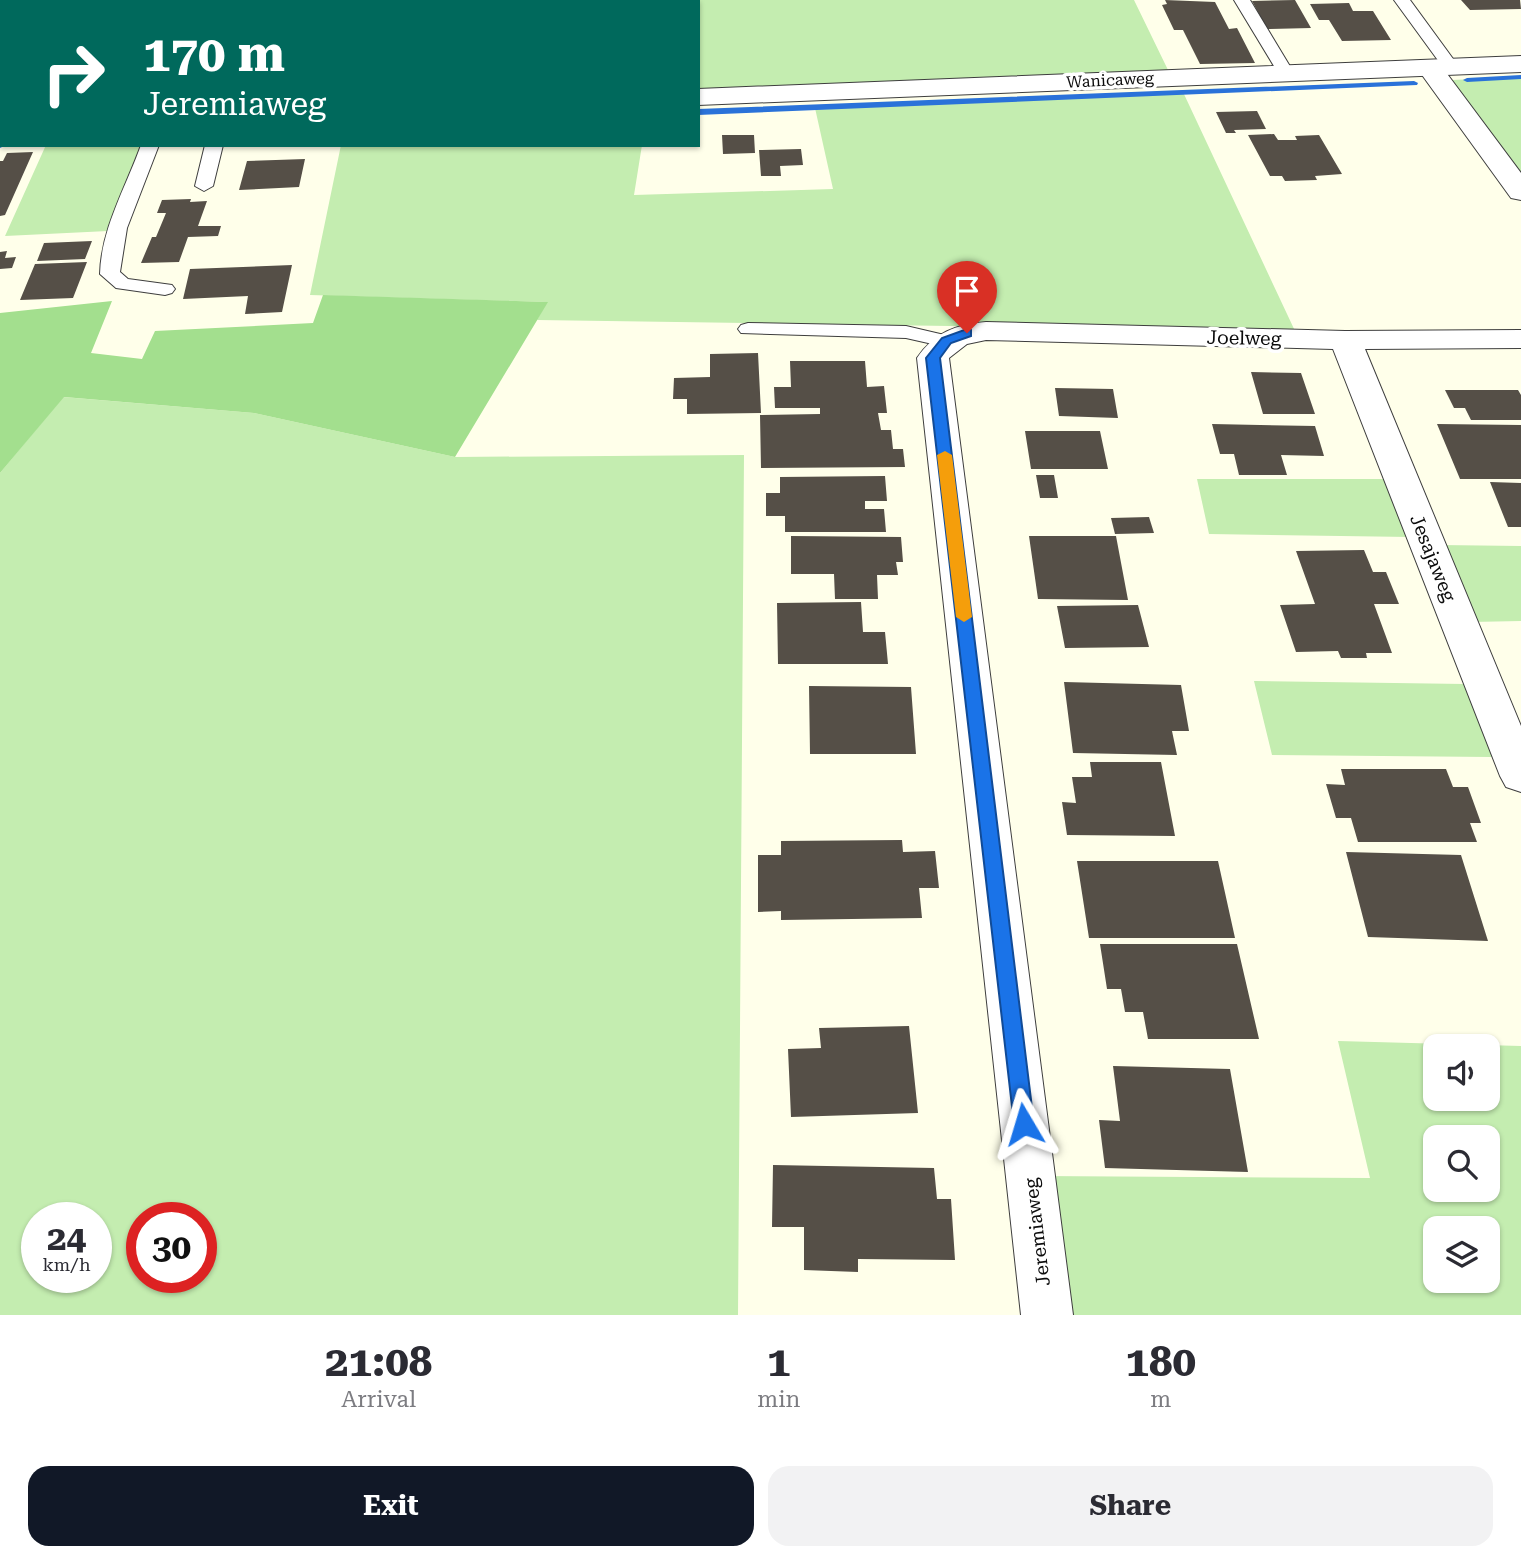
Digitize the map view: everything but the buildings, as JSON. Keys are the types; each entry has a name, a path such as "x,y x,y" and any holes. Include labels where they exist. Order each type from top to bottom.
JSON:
{"street":[{"name":"Wanicaweg","path":"700,97 1521,64"},
{"path":"1441,68 1521,192"},
{"name":"Joelweg","path":"957,337 986,331 1345,340 1521,339"},
{"name":"Jeremiaweg","path":"957,337 933,358 1047,1315"},
{"name":"Jesajaweg","path":"1345,340 1521,776"}],"lane":[{"path":"1242,0 1286,73"},
{"path":"1402,0 1441,68"},
{"path":"149,147 108,262 110,274 123,284 166,289"},
{"path":"204,186 214,147"},
{"path":"748,329 906,332 957,337"}],"green space":[{"path":"700,0 1134,0 1168,70 700,89"},
{"path":"1521,77 1521,176 1452,80"},
{"path":"1183,92 1295,331 537,320 547,302 310,295 341,147 642,147 634,195 833,189 815,108"},
{"path":"45,147 141,147 108,231 5,236"},
{"path":"323,295 548,302 455,457 254,413 64,397 0,473 0,313 112,301 91,353 142,359 155,331 313,323"},
{"path":"63,397 254,413 455,457 744,455 738,1315 0,1315 0,473"},
{"path":"1197,479 1387,479 1411,537 1209,534"},
{"path":"1440,545 1521,546 1521,621 1471,622"},
{"path":"1254,681 1465,684 1492,757 1272,755"},
{"path":"1338,1041 1423,1043 1423,1111 1500,1111 1500,1045 1521,1046 1521,1315 1061,1315 1039,1176 1370,1178"}],"waterway":[{"path":"1467,80 1521,77"},
{"path":"700,112 1414,83"}],"slow traffic":[{"path":"945,455 964,617"}],"route":[{"path":"967,333 946,341 933,358 1024,1124"}]}
